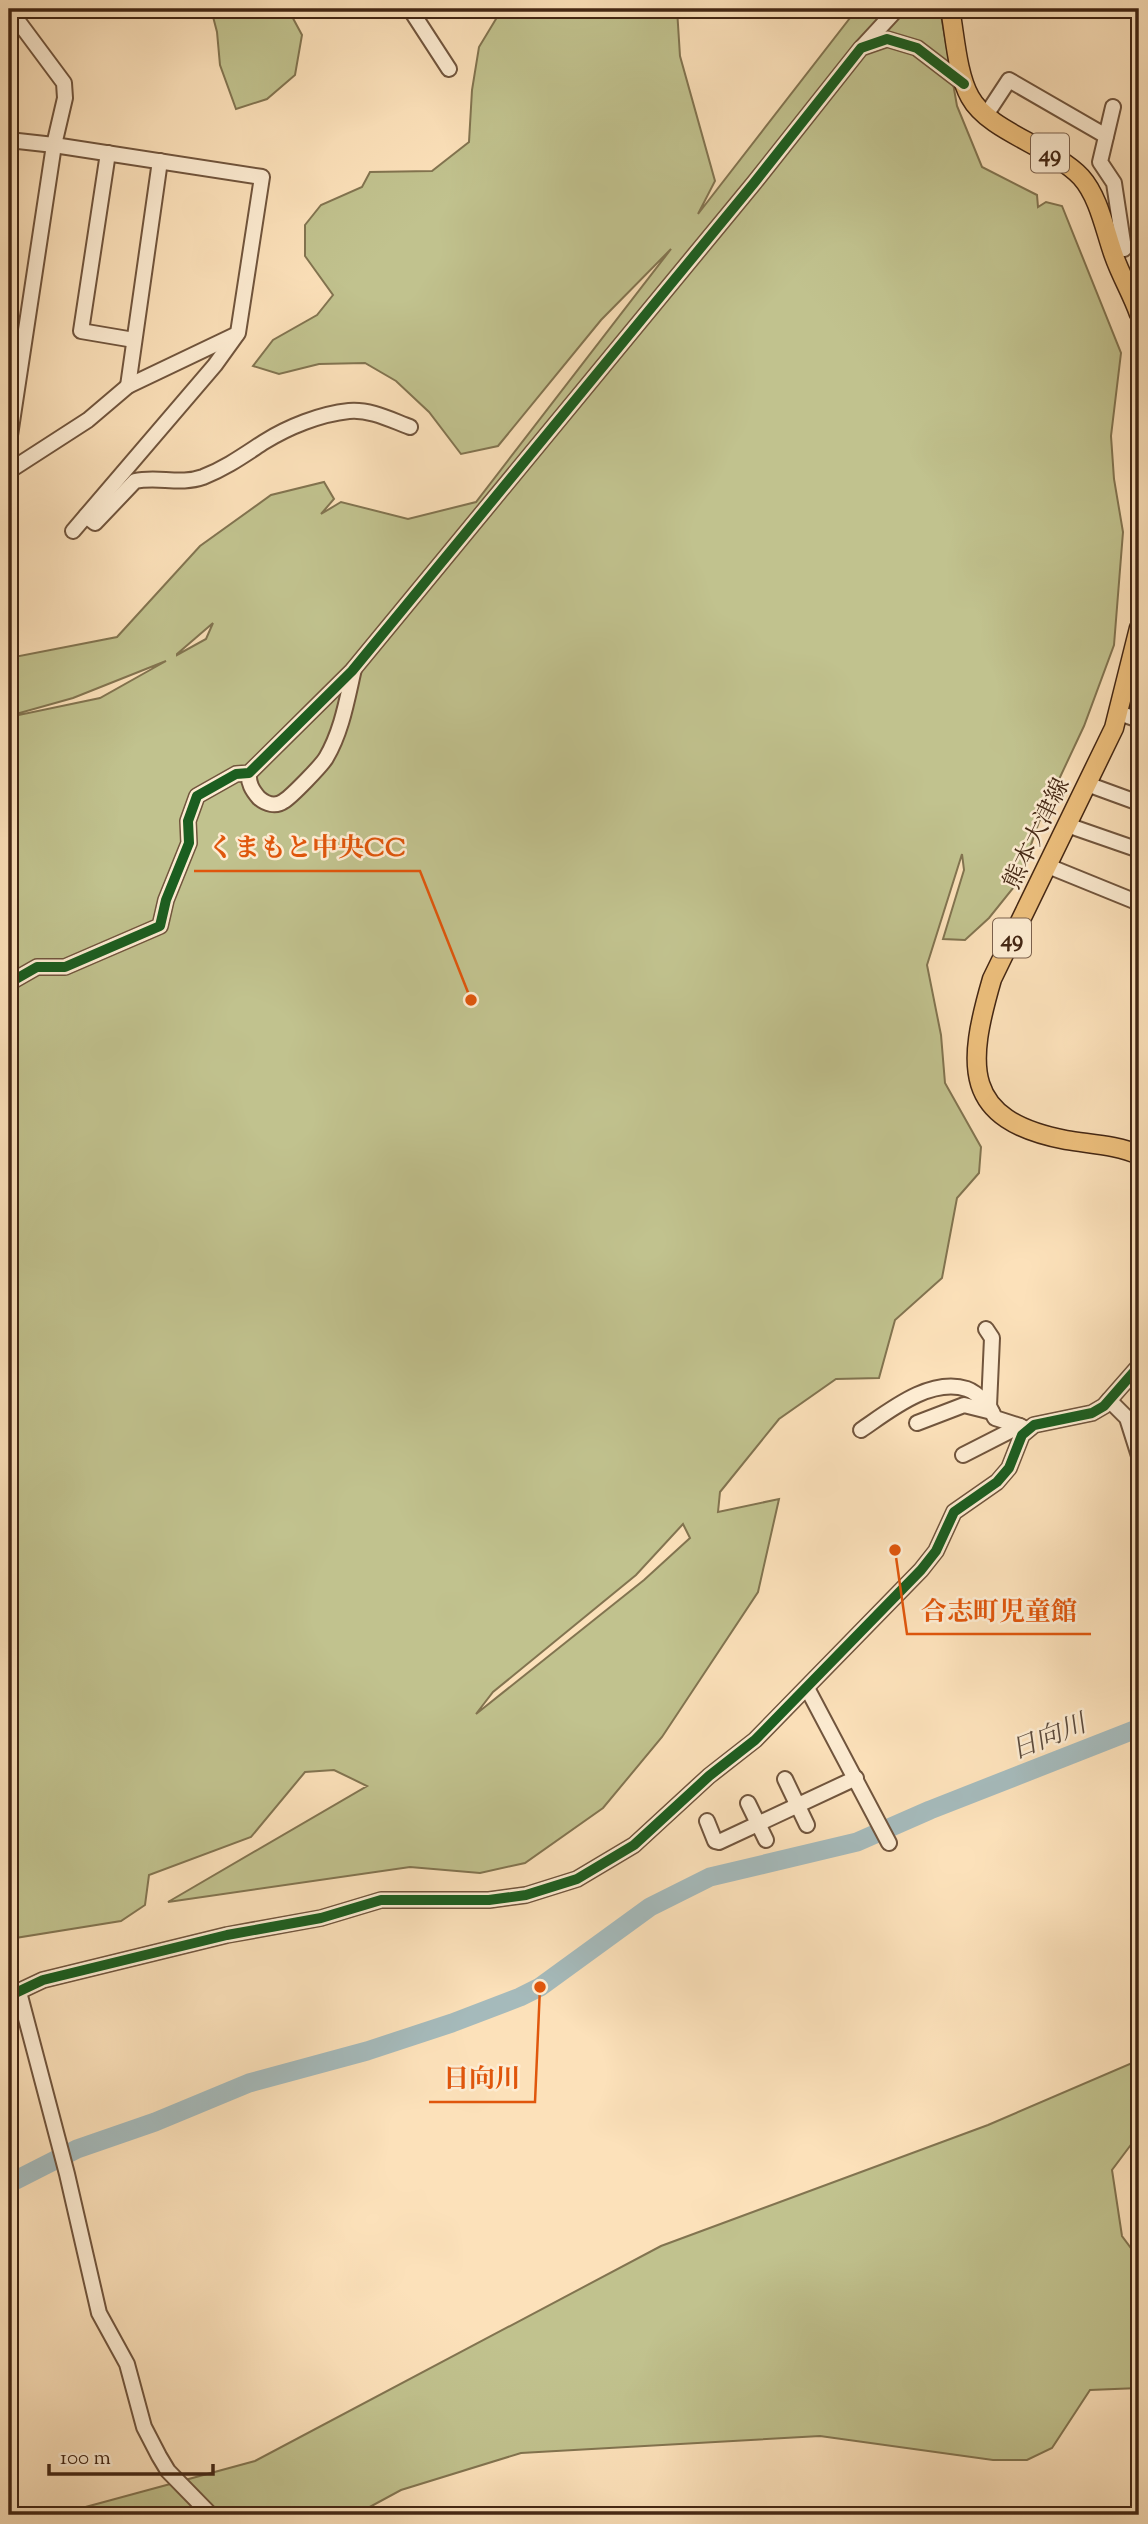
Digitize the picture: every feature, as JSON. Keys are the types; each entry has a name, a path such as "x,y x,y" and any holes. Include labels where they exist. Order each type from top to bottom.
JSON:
{"main road":[{"name":"49","path":"950,9 964,84 970,98 986,116 1050,153 1083,179 1118,249 1138,305"},
{"name":"熊本大津線","path":"1139,628 1119,713 992,979 977,1044 975,1066 982,1089 994,1108 1009,1122 1030,1131 1139,1155"}],"street":[{"path":"9,9 64,83 65,98 54,145 9,442"},
{"path":"410,9 449,69"},
{"path":"354,668 340,727 325,759 284,802 275,805 263,801 252,789 249,774 354,668 754,183 861,48 897,9"},
{"path":"861,48 887,39 917,48 964,84"},
{"path":"986,116 1009,80 1106,136"},
{"path":"1113,107 1100,162 1114,184 1118,249 1139,247"},
{"path":"9,140 262,177 238,333 215,365 73,531"},
{"path":"108,153 81,331 134,340"},
{"path":"128,386 160,161"},
{"path":"9,471 88,420 128,386 238,333"},
{"path":"86,516 95,523 135,481 188,481 202,477 240,459 264,442 302,422 349,411 387,418 410,427"},
{"path":"1119,713 1139,720"},
{"path":"9,984 37,967 65,967 160,926 166,900 189,843 188,821 197,796 236,774 249,774"},
{"path":"1087,784 1139,803"},
{"path":"1067,825 1139,850"},
{"path":"1048,866 1139,903"},
{"path":"986,1328 992,1338 991,1409 995,1418 1024,1428"},
{"path":"963,1455 1024,1428 1092,1413 1109,1400 1139,1366"},
{"path":"861,1430 901,1401 942,1388 967,1389 991,1409"},
{"path":"1109,1400 1127,1418 1139,1456"},
{"path":"917,1423 964,1405 991,1409"},
{"path":"211,2515 168,2471 144,2427 127,2364 99,2314 60,2146 14,1994 43,1980 227,1935 321,1918 382,1900 489,1900 526,1895 577,1880 634,1845 709,1776 755,1740 807,1688 921,1570 936,1551 954,1512 997,1482 1009,1468 1024,1428"},
{"path":"807,1688 889,1843"},
{"path":"707,1821 715,1841 719,1842 856,1777"},
{"path":"785,1780 807,1825"},
{"path":"748,1803 766,1840"}],"green space":[{"path":"211,9 288,9 302,35 295,75 267,99 236,109 220,65 217,32"},
{"path":"502,9 677,9 680,56 715,181 698,214 857,9 940,9 957,106 982,167 1037,195 1038,207 1046,202 1062,206 1121,353 1111,436 1114,479 1123,532 1114,645 1084,726 1039,822 1018,882 989,918 965,940 943,939 964,870 962,854 927,965 941,1035 945,1083 981,1147 979,1173 957,1198 942,1278 895,1320 879,1378 836,1379 779,1419 720,1492 718,1512 779,1499 758,1592 662,1737 603,1808 525,1863 480,1873 410,1867 168,1902 367,1786 334,1770 305,1772 251,1837 149,1875 145,1905 121,1921 9,1939 9,717 100,698 166,661 73,698 9,716 9,658 117,637 200,546 271,495 324,482 334,499 321,514 341,502 408,519 476,502 671,249 601,320 498,446 461,454 429,412 396,381 365,363 319,364 279,374 253,366 273,340 317,315 333,295 305,256 305,225 321,205 362,187 370,172 432,171 469,142 472,90 479,47","holes":["213,623 206,639 177,655 177,654","683,1524 690,1538 644,1580 476,1714 493,1692 636,1575"]},
{"path":"1139,2060 1139,2134 1112,2170 1122,2236 1139,2259 1139,2388 1090,2390 1052,2448 1027,2460 993,2460 820,2436 521,2453 401,2490 355,2515 56,2515 255,2461 661,2246 988,2125"}],"waterway":[{"name":"日向川","path":"9,2181 77,2149 155,2122 249,2083 367,2051 520,1997 540,1987 650,1907 710,1877 857,1842 930,1810 1139,1728"}],"cycle path":[{"path":"9,983 37,967 65,967 160,926 166,900 189,843 188,821 197,796 236,774 249,773 352,671 754,183 861,48 887,39 917,48 964,84"},
{"path":"9,1996 43,1980 227,1935 321,1918 381,1900 489,1900 526,1895 577,1879 634,1845 709,1776 755,1740 921,1570 936,1551 954,1512 997,1482 1009,1468 1022,1435 1034,1425 1092,1413 1104,1406 1139,1366"}],"place":[{"name":"くまもと中央CC","path":"471,1000"},
{"name":"合志町児童館","path":"895,1550"},
{"name":"日向川","path":"540,1987"}]}
